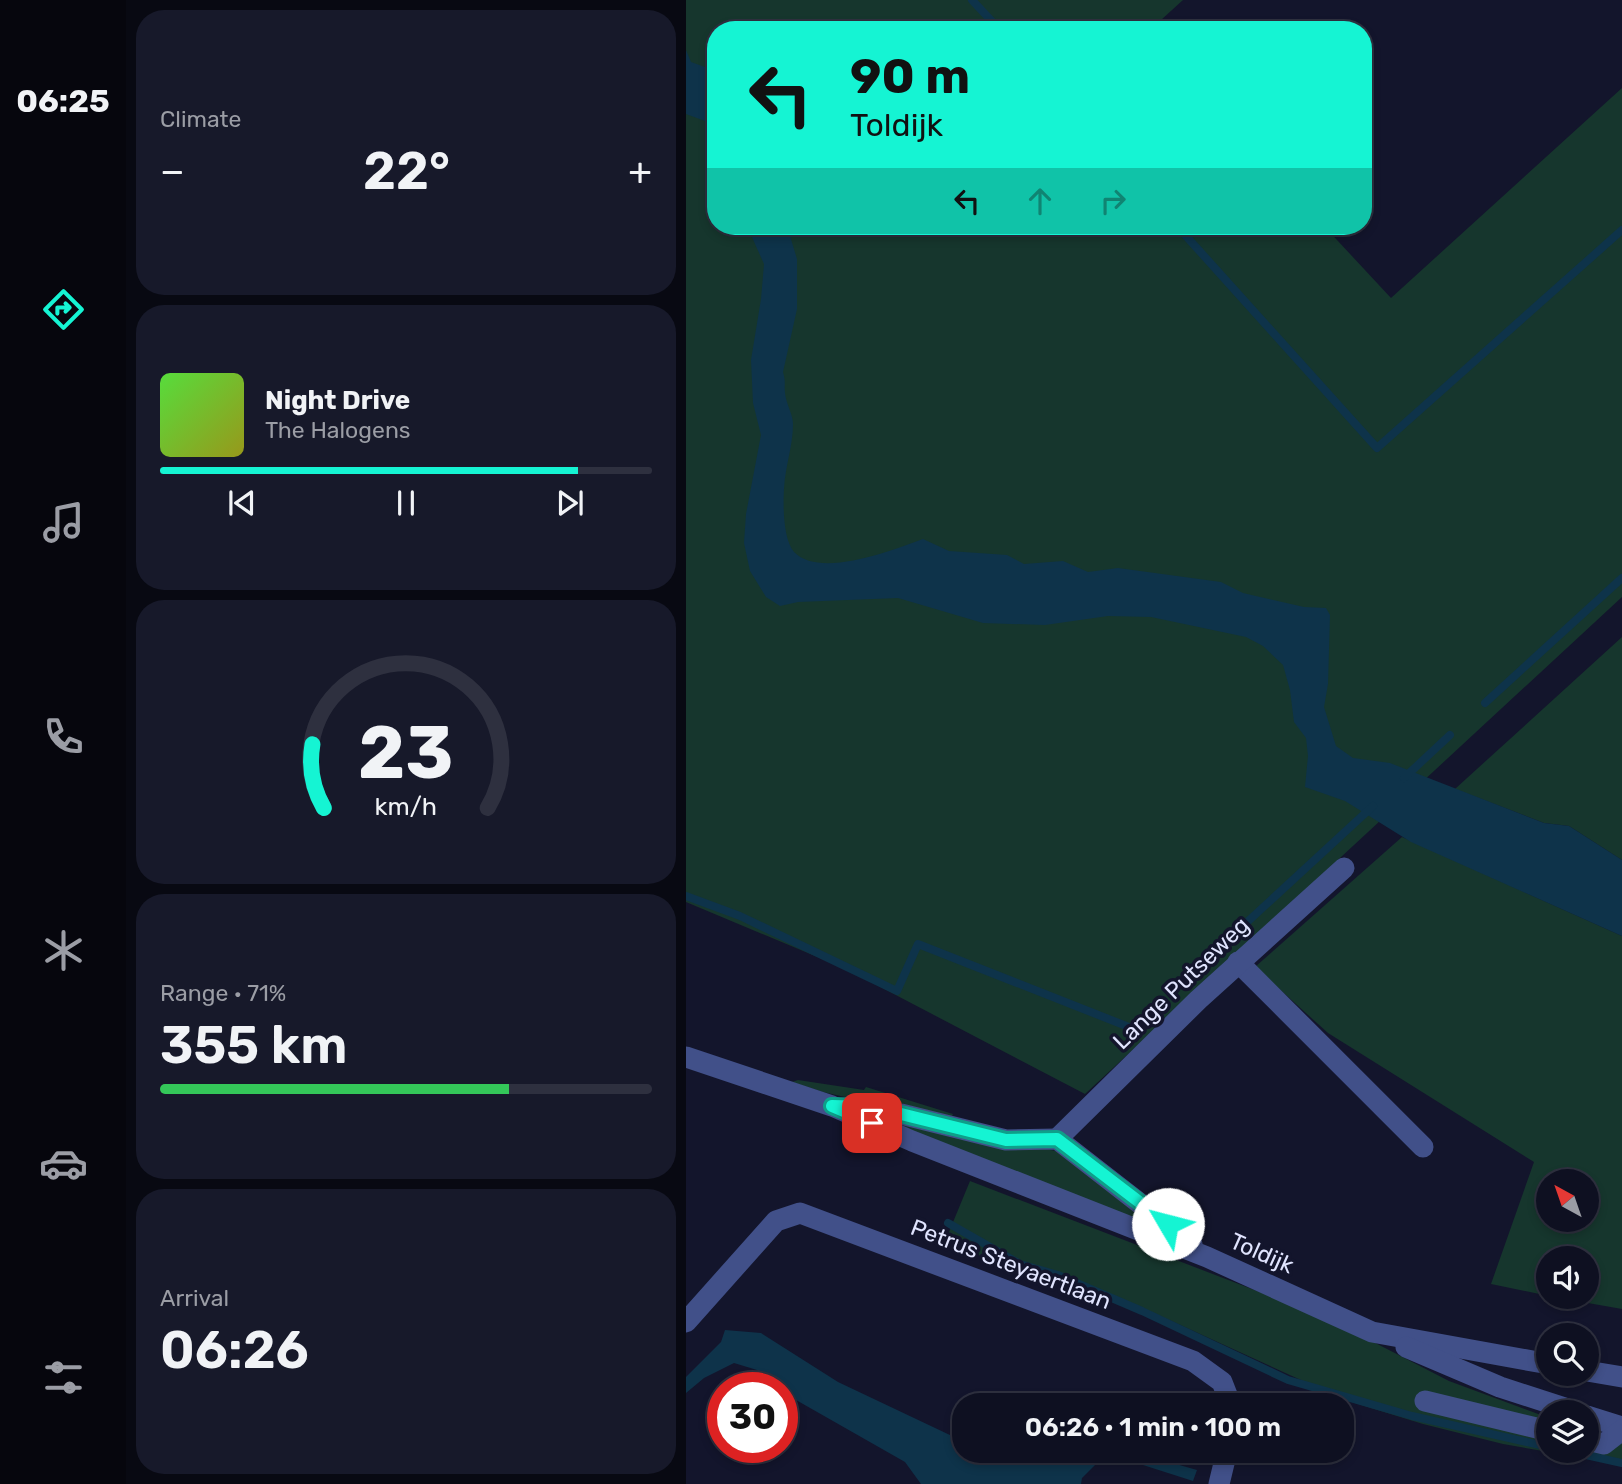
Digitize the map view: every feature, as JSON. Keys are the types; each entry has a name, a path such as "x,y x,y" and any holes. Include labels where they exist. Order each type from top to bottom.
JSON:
{"street":[{"name":"Lange Putseweg","path":"1057,1139 1238,962 1344,868"},
{"path":"1238,962 1423,1147"},
{"name":"Toldijk","path":"686,1057 832,1106 1207,1257 1372,1332 1536,1362"},
{"path":"832,1106 866,1107 1006,1140 1057,1139 1207,1257"},
{"name":"Petrus Steyaertlaan","path":"686,1322 776,1221 800,1213 1193,1360 1222,1382 1226,1393"},
{"path":"1372,1332 1500,1387 1540,1400"},
{"path":"1599,1373 1622,1377"},
{"path":"1425,1401 1536,1428"},
{"path":"1599,1420 1622,1429 1604,1444 1599,1443"},
{"path":"1219,1484 1224,1463"}],"green space":[{"path":"686,0 1183,0 1160,21 707,21 707,235 1332,235 1391,298 1622,88 1622,597 1085,1094 846,969 686,902"},
{"path":"1622,637 1622,860 1569,826 1544,823 1455,789"},
{"path":"1402,837 1622,936 1622,1309 1599,1305 1599,1246 1536,1246 1536,1293 1491,1284 1534,1162 1328,1033 1255,967"},
{"path":"798,1080 864,1090 866,1087 953,1114 950,1121 823,1092 792,1082"},
{"path":"872,1115 1061,1152 1173,1235"},
{"path":"970,1181 1325,1317 1449,1381 1536,1413 1536,1450 1423,1424 1354,1403 1354,1393 1330,1393 1145,1309 944,1244"},
{"path":"1622,1441 1622,1465 1599,1461 1599,1448"}],"water":[{"path":"686,50 691,62 707,68 707,122 686,114"},
{"path":"751,235 790,235 797,259 797,309 783,372 793,424 785,481 784,513 788,539 794,552 806,560 838,563 876,555 923,539 949,551 1007,555 1024,564 1063,561 1088,572 1118,568 1221,582 1243,593 1304,607 1326,608 1330,615 1328,684 1324,707 1336,746 1353,758 1390,763 1544,823 1569,826 1622,860 1622,936 1411,842 1345,801 1305,787 1308,756 1306,738 1294,722 1290,690 1283,665 1263,646 1246,637 1151,617 1108,616 1045,625 983,623 898,598 798,602 780,606 766,597 750,571 744,543 746,514 761,435 753,403 751,360 764,264"},
{"path":"725,1330 761,1333 838,1382 952,1436 952,1463 1097,1463 1082,1478 1081,1484 921,1484 905,1462 798,1401 798,1372 759,1372 734,1363 716,1372 707,1372 707,1376 686,1393 686,1377 721,1342"},
{"path":"1137,1463 1172,1463 1197,1470 1193,1481"}],"waterway":[{"path":"972,0 992,21"},
{"path":"1185,235 1377,448 1622,230"},
{"path":"1485,703 1622,578"},
{"path":"1404,778 1450,735"},
{"path":"1206,960 1373,806"},
{"path":"686,896 740,916 897,991 918,944 1134,1029 1156,1005"},
{"path":"948,1223 1020,1264 1058,1275 1142,1311 1288,1380 1412,1416 1536,1444"},
{"path":"1599,1458 1622,1463"}],"route":[{"path":"872,1123 832,1106 866,1107 1006,1140 1057,1139 1168,1224"}]}
